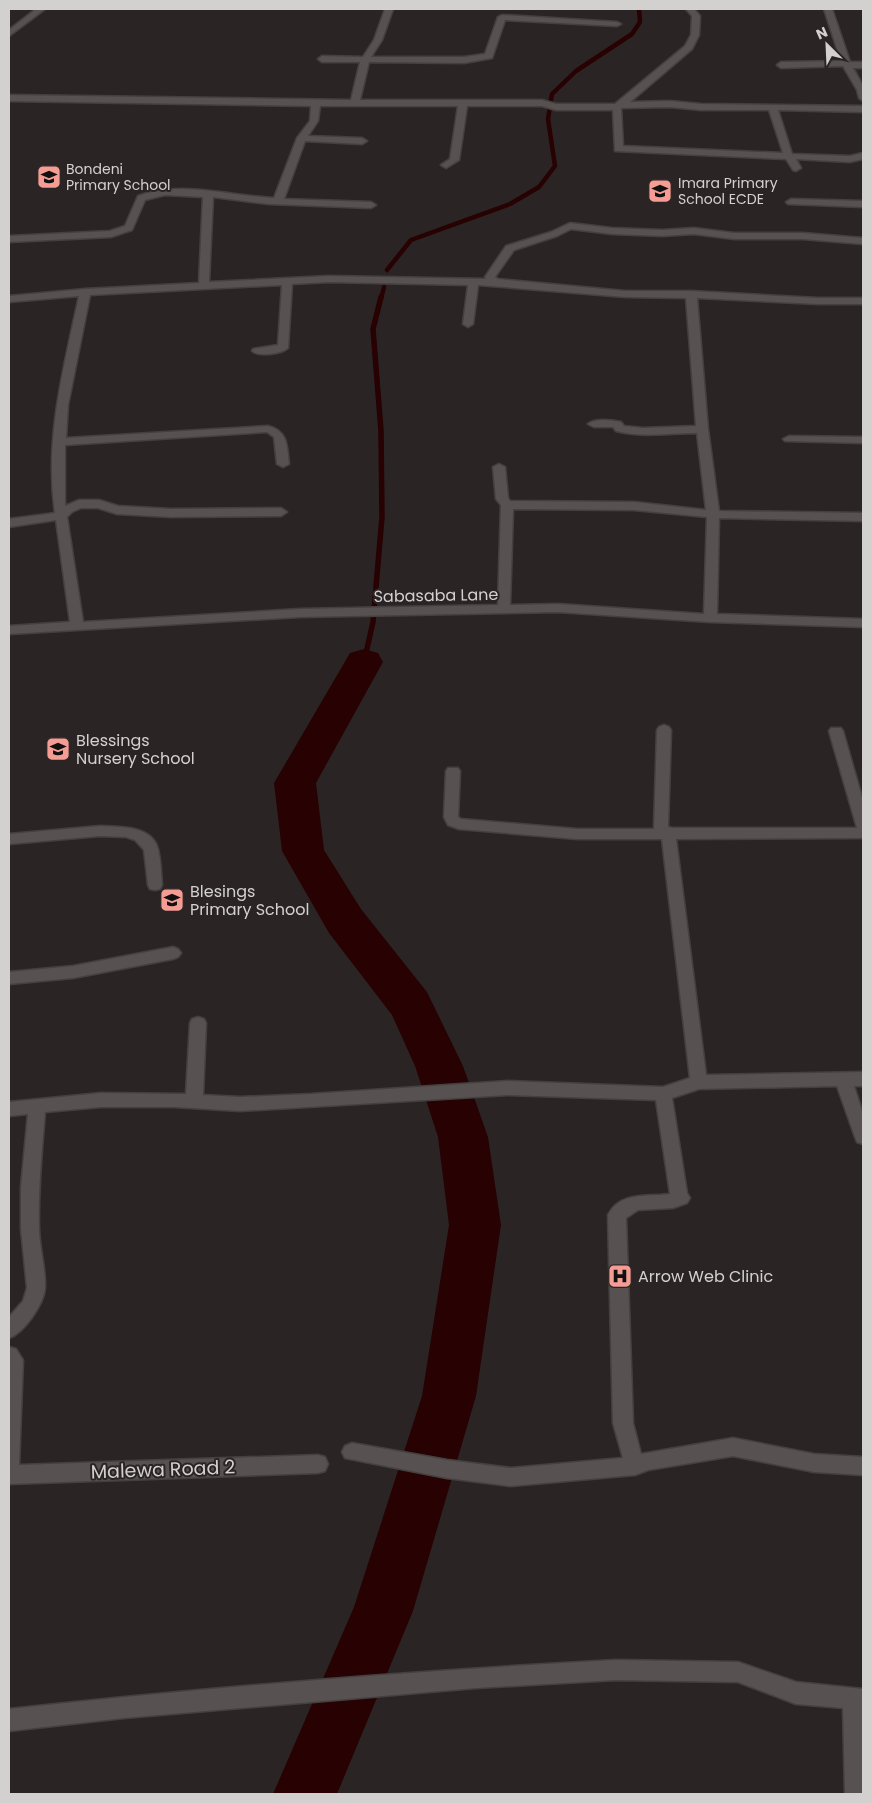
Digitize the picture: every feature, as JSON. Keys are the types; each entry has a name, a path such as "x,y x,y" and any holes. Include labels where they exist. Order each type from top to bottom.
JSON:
{"street":[{"path":"9,34 40,9"},
{"path":"355,103 365,60 378,40 389,9"},
{"path":"690,9 696,16 695,35 689,47 619,106 618,149 850,158 863,156"},
{"path":"828,9 846,64 861,90 863,98"},
{"path":"322,59 464,60 490,56 502,17 617,24"},
{"path":"781,65 863,65"},
{"path":"9,98 123,102 542,103 556,106 670,104 701,107 863,109"},
{"path":"278,201 302,138 314,121 316,103"},
{"path":"446,165 454,160 463,104"},
{"path":"772,108 788,156 794,161 796,168"},
{"path":"302,138 362,141"},
{"path":"9,239 116,232 129,228 141,198 163,193 208,194 278,201 371,205"},
{"path":"204,287 208,194"},
{"path":"791,202 863,204"},
{"path":"495,282 490,277 510,248 554,234 570,226 612,231 694,232 734,236 803,236 863,241"},
{"path":"9,299 85,292 329,279 495,282 625,294 691,294 818,301 863,301"},
{"path":"257,351 283,348 287,282"},
{"path":"468,324 473,283"},
{"path":"77,625 58,496 62,406 85,292"},
{"path":"691,294 702,429 713,514 710,618"},
{"path":"594,424 617,424 620,429 643,431 702,429"},
{"path":"60,442 268,429 276,431 280,435 283,464"},
{"path":"789,439 863,440"},
{"path":"499,467 502,499 507,505 504,609"},
{"path":"9,523 62,516 68,509 79,504 99,504 117,510 171,513 281,512"},
{"path":"507,505 634,506 713,514 863,516"},
{"name":"Sabasaba Lane","path":"9,630 300,613 558,608 710,618 863,623"},
{"path":"664,730 664,832 700,1082"},
{"path":"836,730 863,825"},
{"path":"453,771 451,817 453,821 459,824 577,834 863,832"},
{"path":"9,839 100,831 126,832 140,836 151,848 155,885"},
{"path":"9,978 72,972 173,953"},
{"path":"194,1101 198,1023"},
{"path":"9,1109 101,1100 194,1101 240,1104 508,1088 663,1094 700,1082 863,1079"},
{"path":"843,1080 863,1137"},
{"path":"635,1466 623,1423 617,1215 623,1207 630,1204 674,1202 681,1198 679,1197 663,1094"},
{"path":"9,1330 31,1305 36,1288 30,1229 30,1187 37,1106"},
{"path":"9,1355 14,1360 9,1465"},
{"path":"352,1452 447,1469 511,1476 635,1466 647,1461 733,1446 814,1463 863,1466"},
{"name":"Malewa Road 2","path":"9,1475 318,1464"},
{"path":"9,1720 124,1707 476,1678 616,1670 738,1672 796,1693 858,1698 856,1794"}],"waterway":[{"path":"387,270 411,240 510,204 539,187 555,166 548,119 552,94 576,71 632,34 640,22 639,9"},
{"path":"381,299 384,287"},
{"path":"364,662 373,622 382,517 381,431 373,329 381,297"},
{"path":"305,1794 383,1611 449,1396 475,1225 463,1137 439,1066 411,1005 345,921 303,851 295,783 364,662"}],"place":[{"name":"Bondeni Primary School","path":"49,177"},
{"name":"Imara Primary School ECDE","path":"660,191"},
{"name":"Blessings Nursery School","path":"58,749"},
{"name":"Blesings Primary School","path":"172,900"},
{"name":"Arrow Web Clinic","path":"620,1276"}]}
